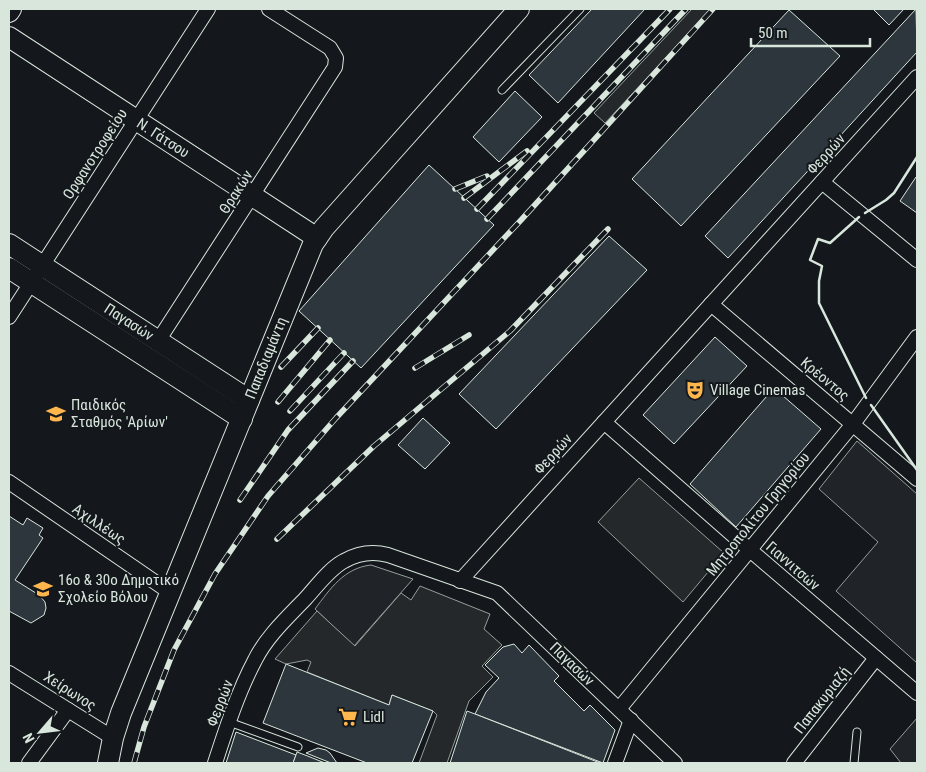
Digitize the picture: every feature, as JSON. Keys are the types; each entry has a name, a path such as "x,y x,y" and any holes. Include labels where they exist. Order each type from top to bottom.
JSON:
{"street":[{"name":"Ορφανοτροφείου","path":"9,317 208,9"},
{"name":"Θρακών","path":"158,341 334,71 336,58 330,48 269,9"},
{"name":"Παπαδιαμάντη","path":"108,763 121,713 317,238 519,9"},
{"name":"Ν. Γάτσου","path":"9,37 317,238"},
{"name":"Φερρών","path":"215,763 229,722 255,659 264,644 319,584 342,562 357,555 377,553 388,555 460,581 917,77"},
{"path":"822,182 917,260"},
{"name":"Παγασών","path":"9,244 249,400"},
{"name":"Παγασών","path":"9,268 242,419"},
{"name":"Κρέοντος","path":"712,304 917,479"},
{"name":"Μητροπολίτου Γρηγορίου","path":"619,709 853,424 917,337"},
{"name":"Γιαννιτσών","path":"604,422 750,550 917,692"},
{"name":"Αχιλλέως","path":"9,482 171,593"},
{"name":"Παγασών","path":"460,581 497,594 675,763"},
{"name":"Παπακυριαζή","path":"794,763 876,658"},
{"name":"Χείρωνος","path":"9,673 113,738"},
{"path":"29,763 68,710"},
{"path":"615,763 631,720"}],"lane":[{"path":"502,90 580,9"},
{"path":"229,722 298,747"},
{"path":"854,763 857,732"}],"shaded area":[{"path":"692,9 711,9 605,123 594,113"},
{"path":"857,441 917,494 917,663 836,591 878,542 819,489"},
{"path":"639,478 724,553 683,602 598,522"},
{"path":"371,565 413,579 354,646 315,609 332,587 345,575 353,570"},
{"path":"420,586 490,614 484,629 502,645 482,666 493,677 469,701 447,763 419,763 437,715 433,711 392,695 389,705 307,672 311,662 307,660 286,664 275,659 317,611 355,646 401,593 411,600"},
{"path":"917,718 917,763 901,763 890,749"}],"building":[{"path":"592,9 645,9 558,103 529,75"},
{"path":"873,9 904,9 889,25"},
{"path":"916,9 917,52 728,258 705,236"},
{"path":"789,10 840,56 681,226 632,179"},
{"path":"515,91 542,117 499,162 473,137"},
{"path":"429,165 494,225 361,368 299,311"},
{"path":"917,178 917,213 900,201"},
{"path":"609,236 647,270 496,429 459,394"},
{"name":"Village Cinemas","path":"715,337 747,366 674,444 643,415"},
{"path":"774,388 821,429 736,527 690,484"},
{"path":"423,418 450,443 425,469 398,445"},
{"path":"9,516 23,525 27,518 43,528 39,535 43,538 15,580 39,595 45,602 44,615 31,623 9,611"},
{"path":"514,644 522,653 529,645 559,676 554,681 584,711 590,705 615,730 603,763 475,714 486,692 499,678 485,665 503,647"},
{"name":"Lidl","path":"286,664 389,705 392,695 433,711 412,763 367,763 263,723"},
{"path":"467,711 475,714 600,763 450,763"},
{"path":"236,732 296,755 293,763 226,763"},
{"path":"318,748 330,753 337,763 331,763 306,753"},
{"path":"297,752 305,755 325,763 293,763"}],"railway":[{"path":"477,209 670,9"},
{"path":"487,219 686,9"},
{"path":"134,763 144,727 174,650 215,574 268,496 336,418 522,219 713,9"},
{"path":"464,198 527,151"},
{"path":"455,189 487,176"},
{"path":"277,539 374,446 510,331 608,229"},
{"path":"281,367 318,328"},
{"path":"415,368 469,335"},
{"path":"278,402 330,340"},
{"path":"290,411 344,353"},
{"path":"240,500 288,430 353,361"}],"wall":[{"path":"865,213 894,193 917,157"},
{"path":"859,217 830,243 818,239 810,260 822,266 819,281 819,303 866,398"},
{"path":"871,405 917,470"}],"place":[{"name":"Village Cinemas","path":"695,390"},
{"name":"Παιδικός Σταθμός 'Αρίων'","path":"56,414"},
{"name":"16ο & 30ο Δημοτικό Σχολείο Βόλου","path":"43,589"},
{"name":"Lidl","path":"348,717"}]}
